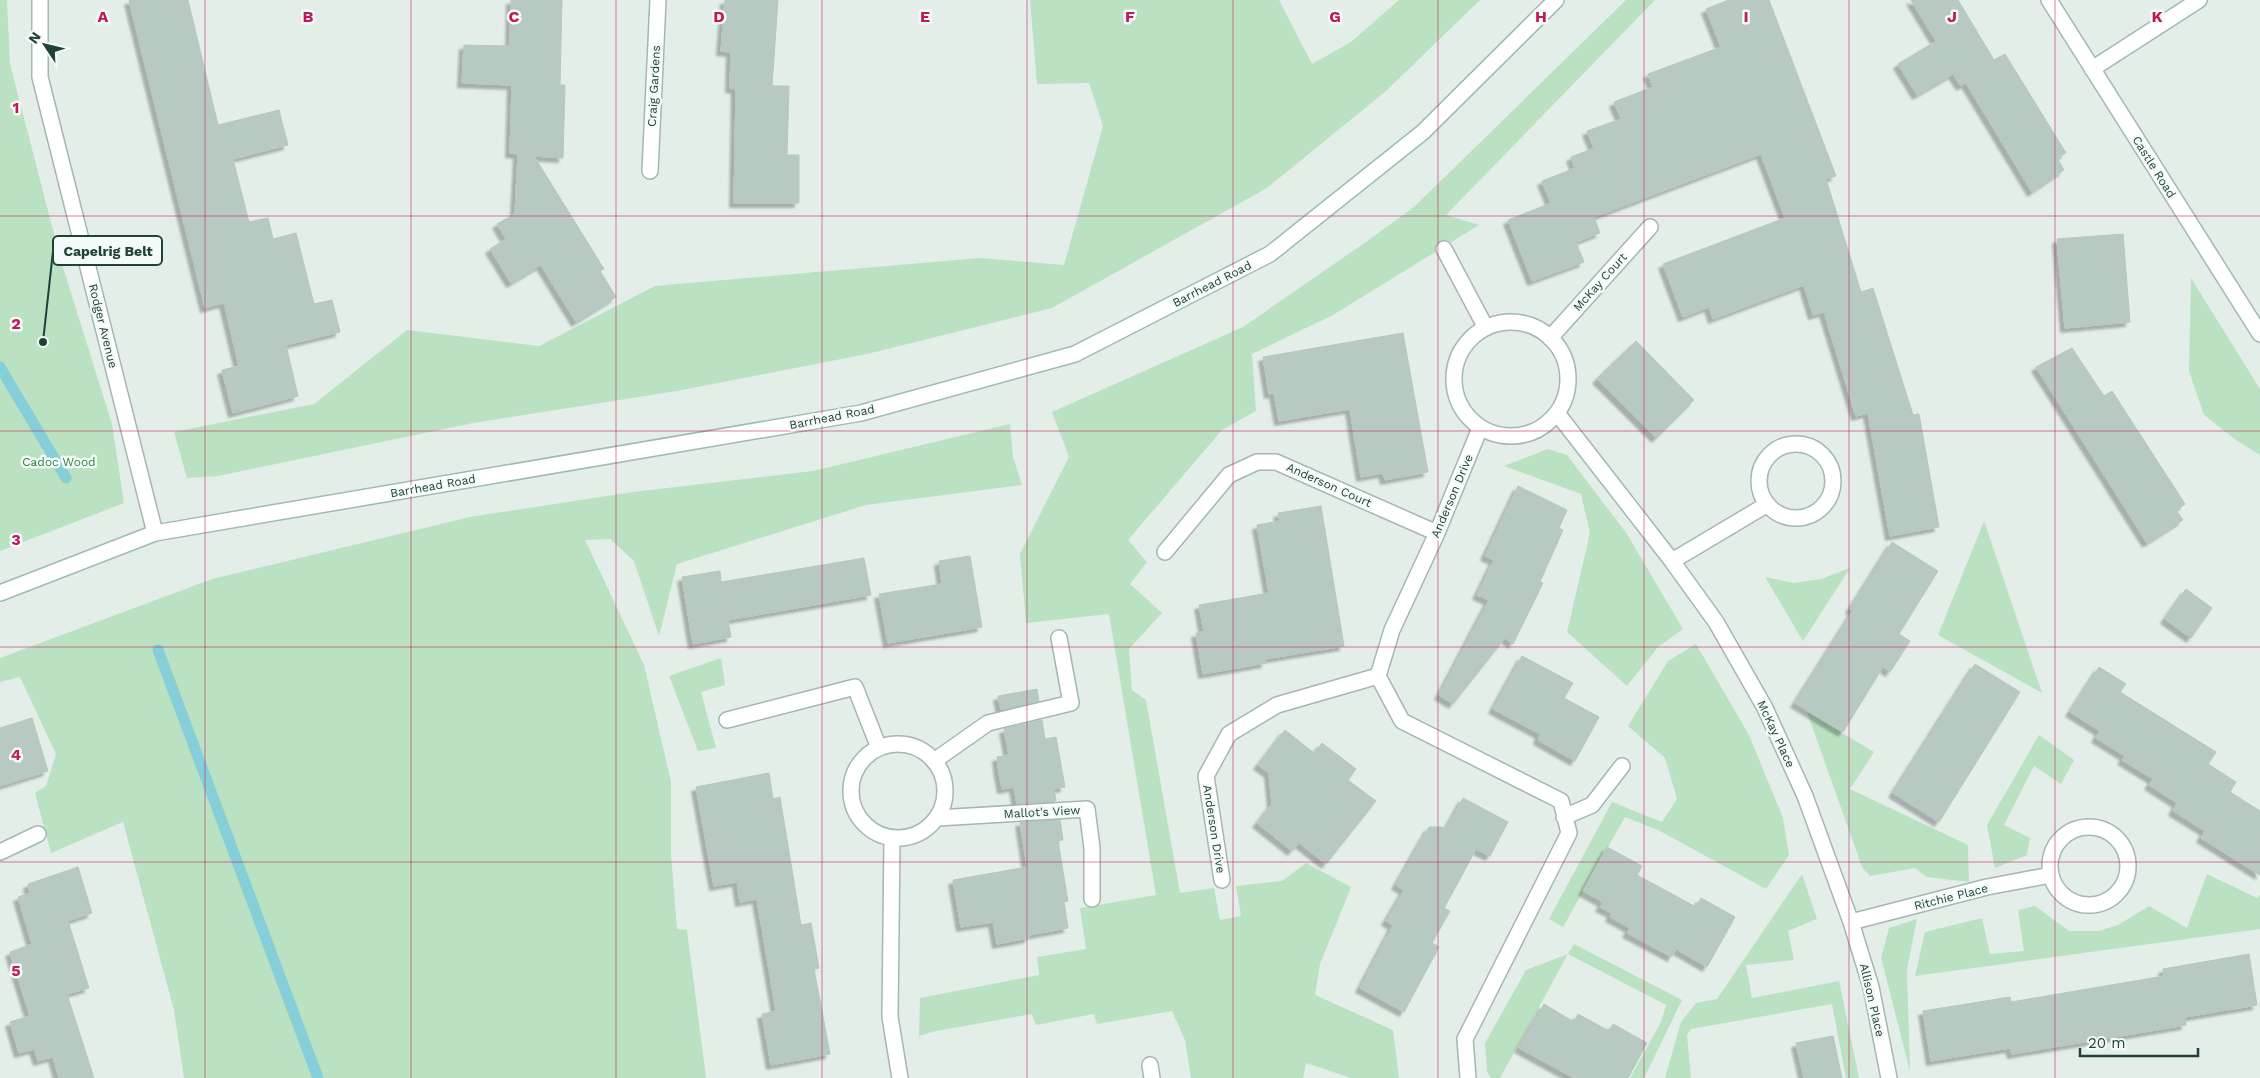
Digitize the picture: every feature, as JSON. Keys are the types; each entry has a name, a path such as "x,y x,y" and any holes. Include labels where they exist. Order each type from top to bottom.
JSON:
{"street":[{"name":"Rodger Avenue","path":"40,0 40,77 155,533"},
{"name":"Craig Gardens","path":"650,171 658,0"},
{"name":"Barrhead Road","path":"0,593 155,533 860,413 1075,354 1270,254 1423,132 1556,0"},
{"name":"Castle Road","path":"2049,0 2260,334"},
{"path":"2092,68 2199,0"},
{"name":"McKay Court","path":"1550,338 1650,227"},
{"path":"1444,250 1486,328"},
{"path":"1502,323 1519,323 1536,328 1550,338 1560,350 1566,366 1568,382 1564,398 1557,413 1530,433 1513,436 1496,435 1480,428 1467,417 1458,402 1454,385 1455,368 1461,352 1472,338 1486,328 1502,323"},
{"name":"McKay Place","path":"1557,413 1672,561 1716,622 1765,708 1805,796 1852,922"},
{"name":"Anderson Drive","path":"1222,880 1206,776 1229,734 1277,706 1378,676 1392,630 1437,533 1480,428"},
{"path":"1798,444 1811,447 1821,454 1828,463 1832,475 1832,487 1828,499 1821,508 1811,515 1787,518 1766,505 1760,494 1758,482 1760,469 1766,458 1775,450 1787,445 1798,444"},
{"name":"Anderson Court","path":"1165,552 1229,475 1257,462 1276,462 1437,533"},
{"path":"1672,561 1766,505"},
{"path":"934,761 988,723 1072,702 1059,638"},
{"path":"1378,676 1402,721 1560,801 1569,833 1465,1040 1468,1078"},
{"path":"727,720 855,687 879,748"},
{"path":"894,744 909,745 923,752 934,761 942,774 945,789 944,804 937,818 927,829 913,836 892,839 869,828 858,816 852,801 852,785 856,770 866,757 879,748 894,744"},
{"path":"1564,817 1592,805 1622,766"},
{"name":"Mallot's View","path":"937,818 1087,809 1092,848 1092,899"},
{"path":"2086,827 2099,828 2110,832 2122,846 2128,863 2127,876 2122,888 2113,897 2102,903 2088,905 2076,902 2065,896 2056,886 2051,875 2051,861 2054,848 2062,838 2073,830 2086,827"},
{"path":"0,852 38,834"},
{"path":"892,839 890,1017 900,1078"},
{"name":"Ritchie Place","path":"1852,922 1987,888 2051,875"},
{"name":"Allison Place","path":"1852,922 1871,987 1888,1078"}],"green space":[{"name":"Cadoc Wood","path":"0,0 7,0 10,64 61,261 112,424 124,503 0,551"},
{"path":"1030,0 1279,0 1312,64 1351,42 1399,0 1480,0 1386,91 1267,188 1052,308 867,354 677,391 473,423 218,476 187,478 174,432 314,404 407,330 539,346 655,286 980,258 1064,265 1103,126 1089,83 1037,84"},
{"path":"1626,0 1655,0 1446,215 1479,225 1333,315 1252,354 1256,411 1222,430 1128,540 1147,562 1130,584 1162,613 1129,649 1132,690 1146,700 1180,893 1214,888 1220,920 1241,916 1236,886 1282,881 1306,863 1351,887 1320,964 1315,995 1393,1030 1399,1078 1351,1078 1306,1063 1303,1078 1191,1078 1185,1040 1172,1011 1097,1024 1094,1014 1036,1025 1032,1014 936,1031 919,1036 920,998 1039,975 1037,957 1086,949 1080,908 1156,895 1109,614 1026,623 1020,554 1069,457 1052,412 1243,327 1363,244 1414,207"},
{"path":"2191,278 2260,389 2260,455 2236,440 2204,415 2189,371"},
{"path":"1010,424 1013,457 1022,485 866,505 677,564 659,636 634,561 610,539 585,540 644,665 671,782 671,853 677,929 687,930 706,1078 184,1078 174,1010 123,822 51,853 35,793 46,786 56,754 20,677 0,682 0,658 212,579 470,517 633,492 813,471"},
{"path":"1548,449 1567,455 1627,534 1683,629 1658,647 1627,686 1567,632 1590,533 1581,494 1504,466"},
{"path":"1984,521 2042,693 1938,635"},
{"path":"1850,568 1803,641 1765,577 1794,583 1821,579"},
{"path":"1696,644 1749,735 1783,818 1789,855 1766,889 1658,830 1625,817 1563,927 1549,919 1612,802 1662,822 1677,799 1665,758 1628,726 1668,661"},
{"path":"721,658 725,685 701,692 716,748 698,751 669,676"},
{"path":"1807,712 1874,752 1850,789 1968,845 1969,882 1927,877 1915,868 1870,876 1862,867"},
{"path":"2039,735 2074,760 2061,784 2034,766 2004,825 2030,838 2027,855 1995,868 1987,825"},
{"path":"1802,874 1817,919 1788,931 1794,960 1746,965 1752,998 1839,981 1859,1078 1846,1078 1832,1004 1691,1029 1687,1035 1691,1078 1665,1078 1681,1022 1696,1003 1717,999"},
{"path":"2207,874 2257,898 2260,895 2260,929 1915,976 1925,932 1982,918 1990,954 2024,951 2018,910 2035,906 2069,931 2099,931 2118,925 2149,906 2187,928"},
{"path":"1917,919 1907,969 1910,1071 1881,958 1889,928"},
{"path":"1574,944 1682,1000 1644,1078 1630,1078 1661,1022 1666,1005 1568,954"},
{"path":"1568,954 1500,1078 1491,1078 1487,1072 1485,1043 1526,970"}],"building":[{"path":"129,0 188,0 218,125 279,110 288,145 233,159 249,222 268,218 273,239 296,233 314,304 332,300 340,332 286,345 298,396 233,413 222,370 239,366 224,303 205,308"},
{"path":"511,0 562,0 560,85 565,85 563,158 534,156 604,269 600,271 616,297 576,322 541,265 511,283 490,249 506,239 497,224 515,214 518,154 510,153 512,85 462,83 464,45 510,46"},
{"path":"725,0 778,0 772,86 789,86 787,155 799,155 799,203 734,203 736,89 730,88 731,52 721,51"},
{"path":"1729,0 1769,0 1836,176 1826,179 1861,292 1873,288 1913,415 1919,414 1939,527 1890,536 1868,413 1856,416 1824,312 1813,315 1804,285 1713,319 1709,307 1683,317 1663,264 1785,218 1761,154 1594,217 1600,233 1576,242 1584,262 1532,281 1508,220 1551,203 1542,181 1575,168 1571,157 1594,148 1587,131 1621,119 1614,102 1653,87 1648,74 1721,47 1706,9"},
{"path":"1911,0 1958,0 1994,60 2005,54 2066,153 2057,158 2064,170 2032,192 1966,83 1961,86 1953,74 1917,95 1898,64 1936,41"},
{"path":"2123,234 2130,322 2065,328 2057,239"},
{"path":"1403,333 1428,472 1385,480 1383,473 1361,477 1350,409 1279,421 1274,393 1269,394 1263,357"},
{"path":"1636,341 1694,400 1656,438 1597,379"},
{"path":"2072,348 2104,396 2112,391 2185,504 2176,510 2183,520 2147,543 2036,367"},
{"path":"1518,486 1567,510 1559,528 1563,530 1540,582 1543,583 1513,644 1505,638 1453,704 1439,695 1489,600 1477,595 1494,560 1485,556"},
{"path":"1321,506 1344,646 1265,659 1266,663 1203,674 1196,633 1204,632 1199,605 1269,593 1257,525 1280,521 1278,513"},
{"path":"1892,542 1938,571 1899,634 1910,641 1890,672 1883,667 1843,732 1795,703 1853,611 1850,609"},
{"path":"970,556 982,627 888,643 879,594 942,584 939,561"},
{"path":"864,558 871,595 728,620 731,637 693,644 682,577 720,571 721,582"},
{"path":"2186,589 2212,608 2191,638 2165,619"},
{"path":"1522,656 1573,683 1564,698 1599,717 1575,761 1538,740 1540,734 1493,709"},
{"path":"1975,664 2020,692 1939,822 1893,793"},
{"path":"2099,667 2126,684 2120,692 2216,752 2208,764 2236,782 2230,792 2260,811 2260,875 2201,838 2205,831 2173,811 2177,803 2149,785 2153,779 2122,760 2125,756 2096,738 2100,731 2070,712"},
{"path":"1037,689 1039,701 1001,710 998,696"},
{"path":"32,718 48,771 0,786 0,728"},
{"path":"1042,720 1045,739 1056,737 1065,787 1054,789 1056,801 1017,804 1014,787 1002,789 999,773 997,757 1009,755 1004,729"},
{"path":"1285,730 1314,753 1322,743 1356,769 1348,780 1376,801 1326,864 1299,843 1292,851 1257,823 1272,804 1269,773 1258,765"},
{"path":"769,773 773,799 780,797 801,925 811,923 819,968 814,969 830,1054 771,1065 762,1014 776,1011 757,899 740,902 737,882 714,886 696,787"},
{"path":"1463,798 1508,822 1490,856 1476,849 1444,908 1450,911 1432,943 1439,947 1404,1012 1360,988 1393,925 1386,921 1404,890 1396,885 1429,827 1446,829"},
{"path":"1060,820 1063,840 1058,841 1068,901 1064,902 1068,928 1029,935 1029,938 997,944 993,922 961,927 953,880 1027,867 1020,822"},
{"path":"1607,847 1642,866 1637,875 1696,907 1701,898 1735,917 1707,967 1676,949 1672,957 1627,933 1630,928 1610,917 1612,913 1600,907 1603,902 1583,891"},
{"path":"78,867 92,913 68,921 89,988 67,994 94,1078 59,1078 53,1057 38,1061 34,1049 19,1053 10,1022 30,1016 10,952 32,944 18,897 30,893 28,884"},
{"path":"2249,954 2257,1005 2185,1017 2186,1025 2012,1054 2010,1048 1931,1061 1923,1011 2010,997 2011,1002 2164,976 2163,969"},
{"path":"1544,1004 1574,1022 1578,1014 1609,1031 1613,1024 1647,1043 1628,1078 1574,1078 1519,1048"},
{"path":"1833,1036 1842,1078 1804,1078 1796,1043"}],"waterway":[{"path":"0,367 66,478"},
{"path":"158,650 318,1078"}],"place":[{"name":"Capelrig Belt","path":"43,342"}]}
